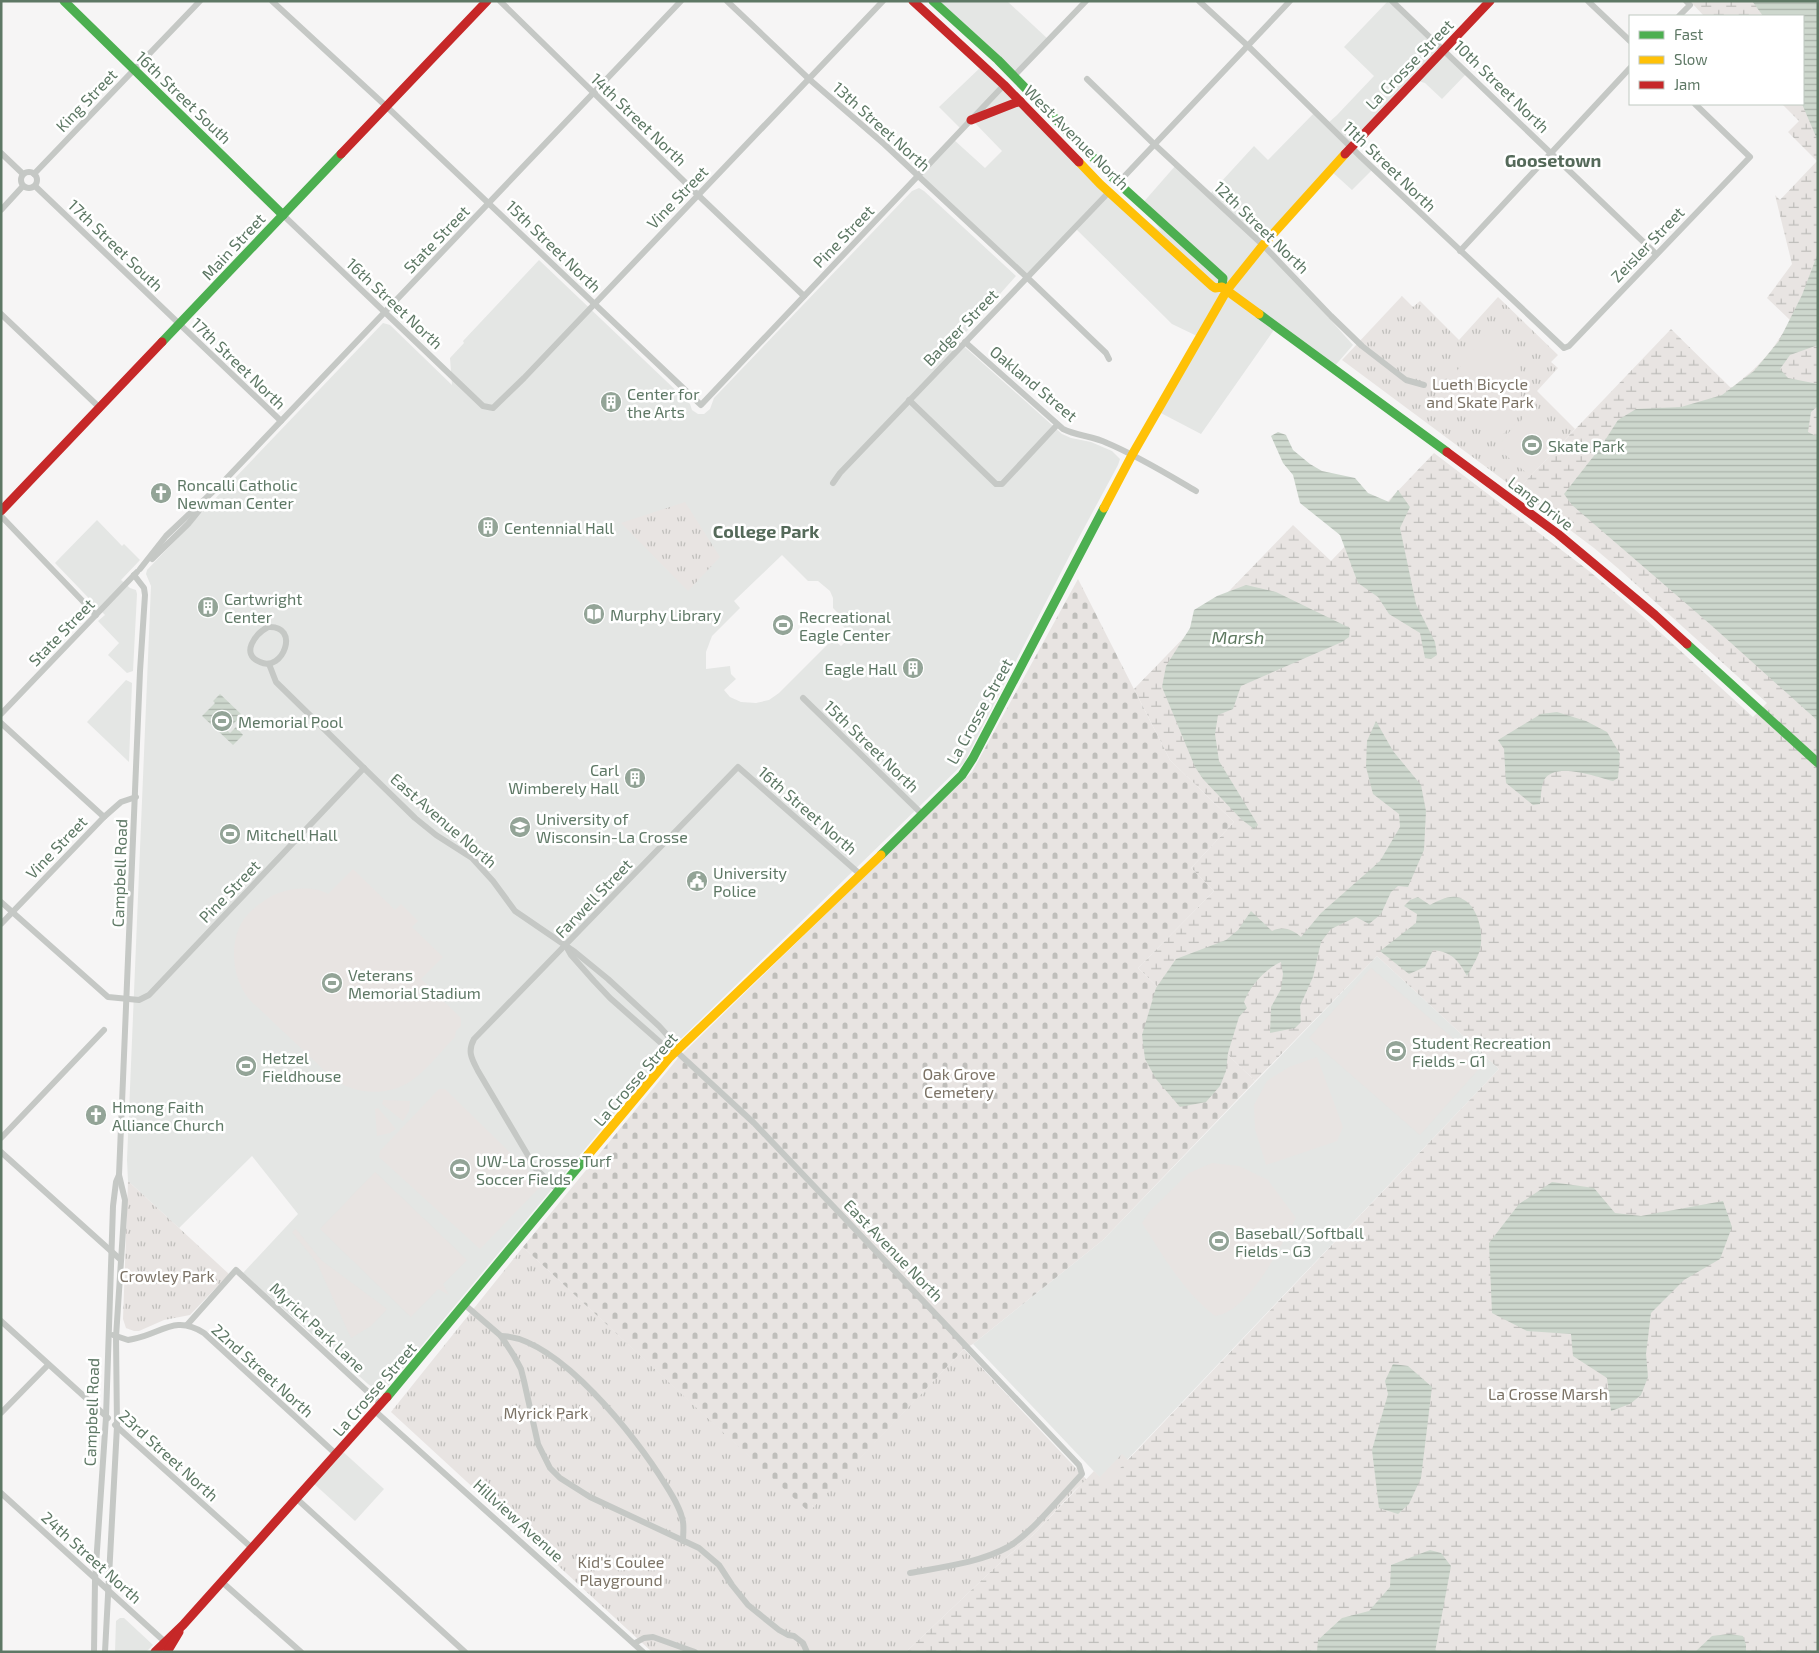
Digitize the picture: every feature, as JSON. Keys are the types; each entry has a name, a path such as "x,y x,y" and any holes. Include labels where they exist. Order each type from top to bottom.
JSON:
{"main road":[{"name":"16th Street South","path":"64,1 282,215"},
{"name":"Main Street","path":"1,511 487,1"},
{"name":"West Avenue North","path":"913,1 1020,100 1109,192 1212,286 1224,289 1223,278 1118,183 1014,76 933,1"},
{"name":"La Crosse Street","path":"154,1652 183,1625 378,1407 659,1070 861,875 968,767 1132,455 1224,289 1351,148 1490,1"},
{"path":"971,120 1020,100"},
{"name":"Lang Drive","path":"1224,289 1558,534 1655,615 1818,763"},
{"path":"167,1652 183,1625"}],"street":[{"name":"King Street","path":"34,174 200,1"},
{"name":"15th Street North","path":"272,1 595,303 700,405"},
{"name":"14th Street North","path":"500,1 804,296"},
{"name":"State Street","path":"1,714 140,569 170,531 210,495 682,1"},
{"name":"13th Street North","path":"727,1 809,79 864,126 1027,277"},
{"name":"Vine Street","path":"490,408 497,406 884,1"},
{"path":"1014,76 1086,1"},
{"name":"11th Street North","path":"1199,1 1248,46 1351,148 1564,348"},
{"path":"1118,183 1290,1"},
{"name":"10th Street North","path":"1392,1 1552,152 1656,254"},
{"path":"1588,1 1629,40"},
{"path":"1680,15 1688,3"},
{"path":"1460,251 1629,69"},
{"name":"12th Street North","path":"1087,79 1263,245 1362,346 1406,380 1424,385"},
{"name":"Pine Street","path":"700,405 1004,85"},
{"name":"Zeisler Street","path":"1564,348 1569,346 1750,157 1697,105"},
{"path":"1,153 23,174"},
{"path":"30,172 34,174 37,181 35,186 30,188 24,186 21,182 23,174 30,172"},
{"path":"1,210 24,186"},
{"name":"17th Street South","path":"35,186 179,324"},
{"name":"Badger Street","path":"833,483 840,473 964,342 1109,192"},
{"name":"16th Street North","path":"282,215 483,406 490,408"},
{"path":"1027,277 1106,353 1109,359"},
{"path":"1,314 100,408"},
{"name":"17th Street North","path":"179,324 281,421"},
{"name":"Oakland Street","path":"964,342 1057,425 1072,433 1100,440 1132,455 1196,491"},
{"path":"909,400 999,485 1057,425"},
{"path":"1,516 96,615"},
{"name":"Campbell Road","path":"105,1652 117,1426 116,1337 125,1200 120,1174 145,594 144,588 134,575"},
{"name":"East Avenue North","path":"274,627 284,634 287,645 286,649 273,663 269,664 256,661 252,656 250,645 263,629 274,627"},
{"name":"East Avenue North","path":"269,664 276,682 416,818 436,835 480,865 515,911 575,952 608,980 659,1026 669,1037 677,1052"},
{"name":"15th Street North","path":"803,698 922,814"},
{"path":"1,723 104,817"},
{"name":"16th Street North","path":"738,767 861,875"},
{"name":"Farwell Street","path":"559,1191 536,1169 478,1071 470,1056 470,1048 474,1039 738,767"},
{"name":"Pine Street","path":"128,1000 139,1000 149,995 364,768"},
{"name":"Vine Street","path":"1,924 104,817 121,802 136,797"},
{"path":"1,902 108,998 128,1000"},
{"name":"East Avenue North","path":"566,946 571,955 610,998 661,1043 677,1052 754,1124 1079,1465 1082,1474 1029,1530 1008,1547 968,1561 910,1573"},
{"path":"1,1138 104,1030"},
{"path":"1,1152 121,1260"},
{"name":"Campbell Road","path":"94,1652 95,1580 106,1417 114,1191 120,1174"},
{"name":"Myrick Park Lane","path":"187,1325 236,1270 378,1407"},
{"path":"465,1305 501,1336 521,1369 538,1444 550,1468 560,1478 590,1497 699,1548 719,1565 748,1605 779,1630 794,1636 803,1643 807,1652"},
{"name":"23rd Street North","path":"1,1321 252,1548"},
{"name":"22nd Street North","path":"116,1337 133,1339 171,1325 187,1325 204,1333 336,1455"},
{"path":"108,1331 116,1337"},
{"path":"501,1336 518,1339 540,1349 570,1372 611,1411 656,1469 675,1501 684,1521 683,1541"},
{"path":"1,1413 48,1365"},
{"name":"Hillview Avenue","path":"378,1407 643,1651"},
{"name":"24th Street North","path":"1,1493 164,1641"},
{"path":"297,1499 464,1652"},
{"path":"222,1582 301,1652"},
{"path":"635,1643 644,1638 653,1637 695,1652"}],"shaded area":[{"path":"933,1 1007,1 1049,40 1014,76"},
{"path":"1388,1 1392,1 1468,72 1442,99 1425,83 1415,80 1351,147 1373,169 1352,190 1330,170 1263,244 1353,345 1333,368 1276,327 1201,434 1157,411 1199,337 1172,324 1075,228 1027,277 918,177 953,139 985,168 1002,151 972,120 962,130 939,107 983,65 1134,212 1162,232 1141,205 1176,165 1209,195 1254,146 1268,160 1315,112 1327,124 1337,115 1374,76 1344,47"},
{"name":"University of Wisconsin-La Crosse","path":"919,188 924,191 1016,276 958,341 1062,434 1091,442 1112,451 1120,459 1118,465 1076,543 964,763 658,1061 384,1391 379,1392 243,1273 298,1214 252,1156 179,1228 128,1181 127,1160 151,586 146,574 147,570 383,323 390,325 452,385 450,358 464,343 463,341 539,260 685,399 690,404 692,410 698,414 704,414 710,409 714,398 912,191","holes":["782,555 808,581 818,581 830,591 833,598 833,608 839,614 835,618 852,635 841,646 833,639 779,693 769,700 756,703 741,702 730,697 724,690 736,679 731,674 730,666 706,669 706,652 712,636 740,608 734,601"]},
{"path":"97,520 122,546 124,544 140,560 121,580 130,588 136,590 137,594 133,671 127,673 108,655 119,643 98,621 105,615 55,563"},
{"path":"126,680 132,683 129,762 87,722"},
{"path":"1377,956 1499,1069 1105,1483 973,1344 1103,1240"},
{"path":"341,1450 384,1489 355,1521 312,1482"},
{"path":"124,1618 153,1645 146,1652 115,1652 116,1621"}],"green space":[{"name":"La Crosse Marsh","path":"1690,1 1792,1 1818,26 1818,1652 906,1652 1003,1560 1032,1536 1094,1471 1106,1483 1499,1069 1377,956 1255,1081 1138,968 1214,891 1191,868 1234,822 1170,760 1134,689 1293,525 1331,561 1434,453 1589,571 1640,614 1753,717 1767,703 1620,570 1517,490 1671,329 1731,388 1765,358 1778,341 1790,320 1767,298 1792,264 1775,195 1780,200 1817,161 1788,132 1799,121 1783,105 1804,105 1804,15 1703,15"},
{"name":"Lueth Bicycle and Skate Park","path":"1402,296 1413,307 1420,301 1459,340 1498,297 1558,355 1551,362 1558,368 1537,391 1575,429 1517,490 1342,360"},
{"path":"1489,329 1508,343 1513,350 1522,376 1520,404 1517,412 1509,427 1497,441 1443,389"},
{"name":"Skate Park","path":"1529,409 1534,412 1536,419 1541,417 1563,442 1530,476 1502,452 1505,448 1501,443 1516,423 1519,425"},
{"path":"685,502 720,557 688,591 621,523"},
{"name":"Oak Grove Cemetery","path":"1078,579 1170,760 1234,822 1191,868 1214,891 1138,968 1255,1081 1103,1240 973,1344 964,1349 809,1512 523,1247 678,1058 972,772"},
{"name":"Veterans Memorial Stadium","path":"353,869 395,910 401,904 418,921 412,927 443,957 421,979 461,1018 461,1026 456,1031 455,1037 423,1071 411,1081 401,1086 381,1092 370,1092 350,1087 331,1077 249,999 241,987 235,968 234,947 239,927 256,907 270,897 284,891 314,889 328,894"},
{"name":"Student Recreation Fields - G1","path":"1371,968 1483,1064 1420,1135 1309,1038"},
{"path":"1317,1057 1343,1127 1337,1141 1266,1165 1255,1129 1254,1105 1267,1081 1289,1067"},
{"name":"UW-La Crosse Turf Soccer Fields","path":"439,1089 445,1089 539,1181 539,1188 480,1249 379,1157 380,1151"},
{"path":"383,1100 410,1101 409,1111 403,1121 382,1104"},
{"path":"378,1108 396,1129 390,1133 377,1136 375,1109"},
{"name":"Baseball/Softball Fields - G3","path":"1212,1163 1239,1166 1268,1180 1296,1218 1273,1260 1252,1290 1228,1312 1215,1316 1183,1284 1142,1223 1150,1211 1189,1173"},
{"path":"375,1172 467,1260 443,1284 449,1295 438,1289 411,1317 320,1229"},
{"name":"Crowley Park","path":"128,1181 229,1274 190,1315 164,1320 139,1331 126,1328 123,1319"},
{"path":"296,1229 321,1260 387,1309 371,1326 351,1338 317,1263 292,1232"},
{"name":"Myrick Park","path":"523,1247 809,1511 964,1349 1087,1480 1076,1489 1032,1536 1003,1560 906,1652 652,1652 391,1412"},
{"path":"1122,1454 1133,1465 1120,1501 1098,1479"}],"water":[{"path":"1752,1 1818,1 1818,151 1817,139 1802,105 1804,105 1804,15 1762,15"},
{"path":"1818,253 1818,345 1790,355 1780,369 1788,378 1818,384 1818,406 1811,412 1808,432 1818,437 1818,721 1711,625 1572,505 1564,494 1600,448 1618,420 1636,409 1681,407 1722,395 1754,371 1779,341 1802,295"},
{"path":"1278,432 1286,435 1293,450 1322,471 1355,478 1368,493 1389,502 1398,490 1410,507 1400,528 1416,604 1435,642 1437,655 1431,659 1425,658 1420,633 1389,614 1378,597 1358,583 1340,535 1300,503 1293,475 1283,463 1271,436"},
{"name":"Marsh","path":"1246,585 1276,592 1350,628 1349,637 1342,642 1241,686 1233,709 1218,715 1215,734 1219,761 1258,825 1254,829 1241,819 1203,779 1195,767 1162,687 1166,666 1190,628 1194,610 1217,596"},
{"name":"Memorial Pool","path":"220,694 242,715 227,730 230,733 236,727 243,735 233,745 202,716 215,703 213,701"},
{"path":"1557,712 1586,721 1607,732 1620,754 1618,778 1613,781 1566,771 1549,774 1544,780 1540,804 1533,805 1506,783 1504,749 1498,740 1541,714"},
{"path":"1376,721 1393,751 1421,785 1426,811 1424,850 1408,887 1398,886 1391,892 1381,914 1369,924 1356,917 1331,929 1321,942 1313,977 1300,1006 1301,1022 1295,1028 1270,1033 1271,1007 1281,989 1283,974 1281,962 1264,973 1246,996 1244,1002 1247,1008 1239,1017 1228,1053 1226,1071 1220,1086 1206,1102 1180,1107 1156,1079 1145,1059 1142,1035 1156,988 1176,959 1226,940 1238,930 1251,911 1272,931 1287,929 1301,937 1321,913 1380,861 1400,827 1399,814 1373,794 1366,767 1367,741"},
{"path":"1418,897 1430,905 1439,900 1456,897 1469,903 1473,909 1481,930 1481,944 1477,957 1467,976 1461,965 1454,958 1440,951 1433,950 1425,967 1409,974 1380,951 1416,923 1417,914 1404,906 1410,900"},
{"path":"1552,1182 1594,1188 1615,1213 1641,1216 1723,1201 1732,1227 1720,1259 1684,1280 1651,1313 1646,1354 1648,1377 1641,1395 1630,1404 1611,1411 1607,1378 1573,1356 1571,1334 1527,1331 1492,1313 1489,1243 1519,1204"},
{"path":"1393,1364 1408,1366 1432,1387 1421,1478 1409,1504 1398,1514 1379,1508 1372,1450 1388,1394 1385,1381"},
{"path":"1430,1550 1441,1553 1451,1566 1435,1652 1317,1652 1318,1640 1342,1618 1369,1611 1390,1587 1391,1565"},
{"path":"1729,1634 1743,1636 1746,1652 1695,1652 1712,1636"}],"traffic: fast":[{"path":"64,1 283,215"},
{"path":"933,1 998,60 1118,183 1223,278 1222,287"},
{"path":"162,342 341,154"},
{"path":"1259,314 1447,452"},
{"path":"881,855 962,775 973,758 1104,508"},
{"path":"1687,644 1818,763"},
{"path":"387,1397 588,1155"}],"traffic: slow":[{"path":"1104,508 1132,455 1227,290 1263,245 1345,154"},
{"path":"1079,162 1100,184 1212,286 1215,288 1222,287 1259,314"},
{"path":"588,1155 669,1058 881,855"}],"traffic: jam":[{"path":"341,154 487,1"},
{"path":"913,1 1004,85 1079,162"},
{"path":"1345,154 1490,1"},
{"path":"971,120 1020,101"},
{"path":"1,511 162,342"},
{"path":"1447,452 1558,534 1687,644"},
{"path":"155,1652 183,1625 387,1397"},
{"path":"167,1652 179,1632"}],"place":[{"name":"Center for the Arts","path":"611,402"},
{"name":"Skate Park","path":"1532,445"},
{"name":"Roncalli Catholic Newman Center","path":"161,493"},
{"name":"Centennial Hall","path":"488,527"},
{"name":"Cartwright Center","path":"208,607"},
{"name":"Murphy Library","path":"594,614"},
{"name":"Recreational Eagle Center","path":"783,625"},
{"name":"Eagle Hall","path":"913,668"},
{"name":"Memorial Pool","path":"222,721"},
{"name":"Carl Wimberely Hall","path":"635,778"},
{"name":"University of Wisconsin-La Crosse","path":"520,827"},
{"name":"Mitchell Hall","path":"230,834"},
{"name":"University Police","path":"697,881"},
{"name":"Veterans Memorial Stadium","path":"332,983"},
{"name":"Student Recreation Fields - G1","path":"1396,1051"},
{"name":"Hetzel Fieldhouse","path":"246,1066"},
{"name":"Hmong Faith Alliance Church","path":"96,1115"},
{"name":"UW-La Crosse Turf Soccer Fields","path":"460,1169"},
{"name":"Baseball/Softball Fields - G3","path":"1219,1241"}],"district":[{"name":"Goosetown","path":"1553,160"},
{"name":"College Park","path":"766,531"}],"park label":[{"name":"Kid's Coulee Playground","path":"621,1570"}]}
